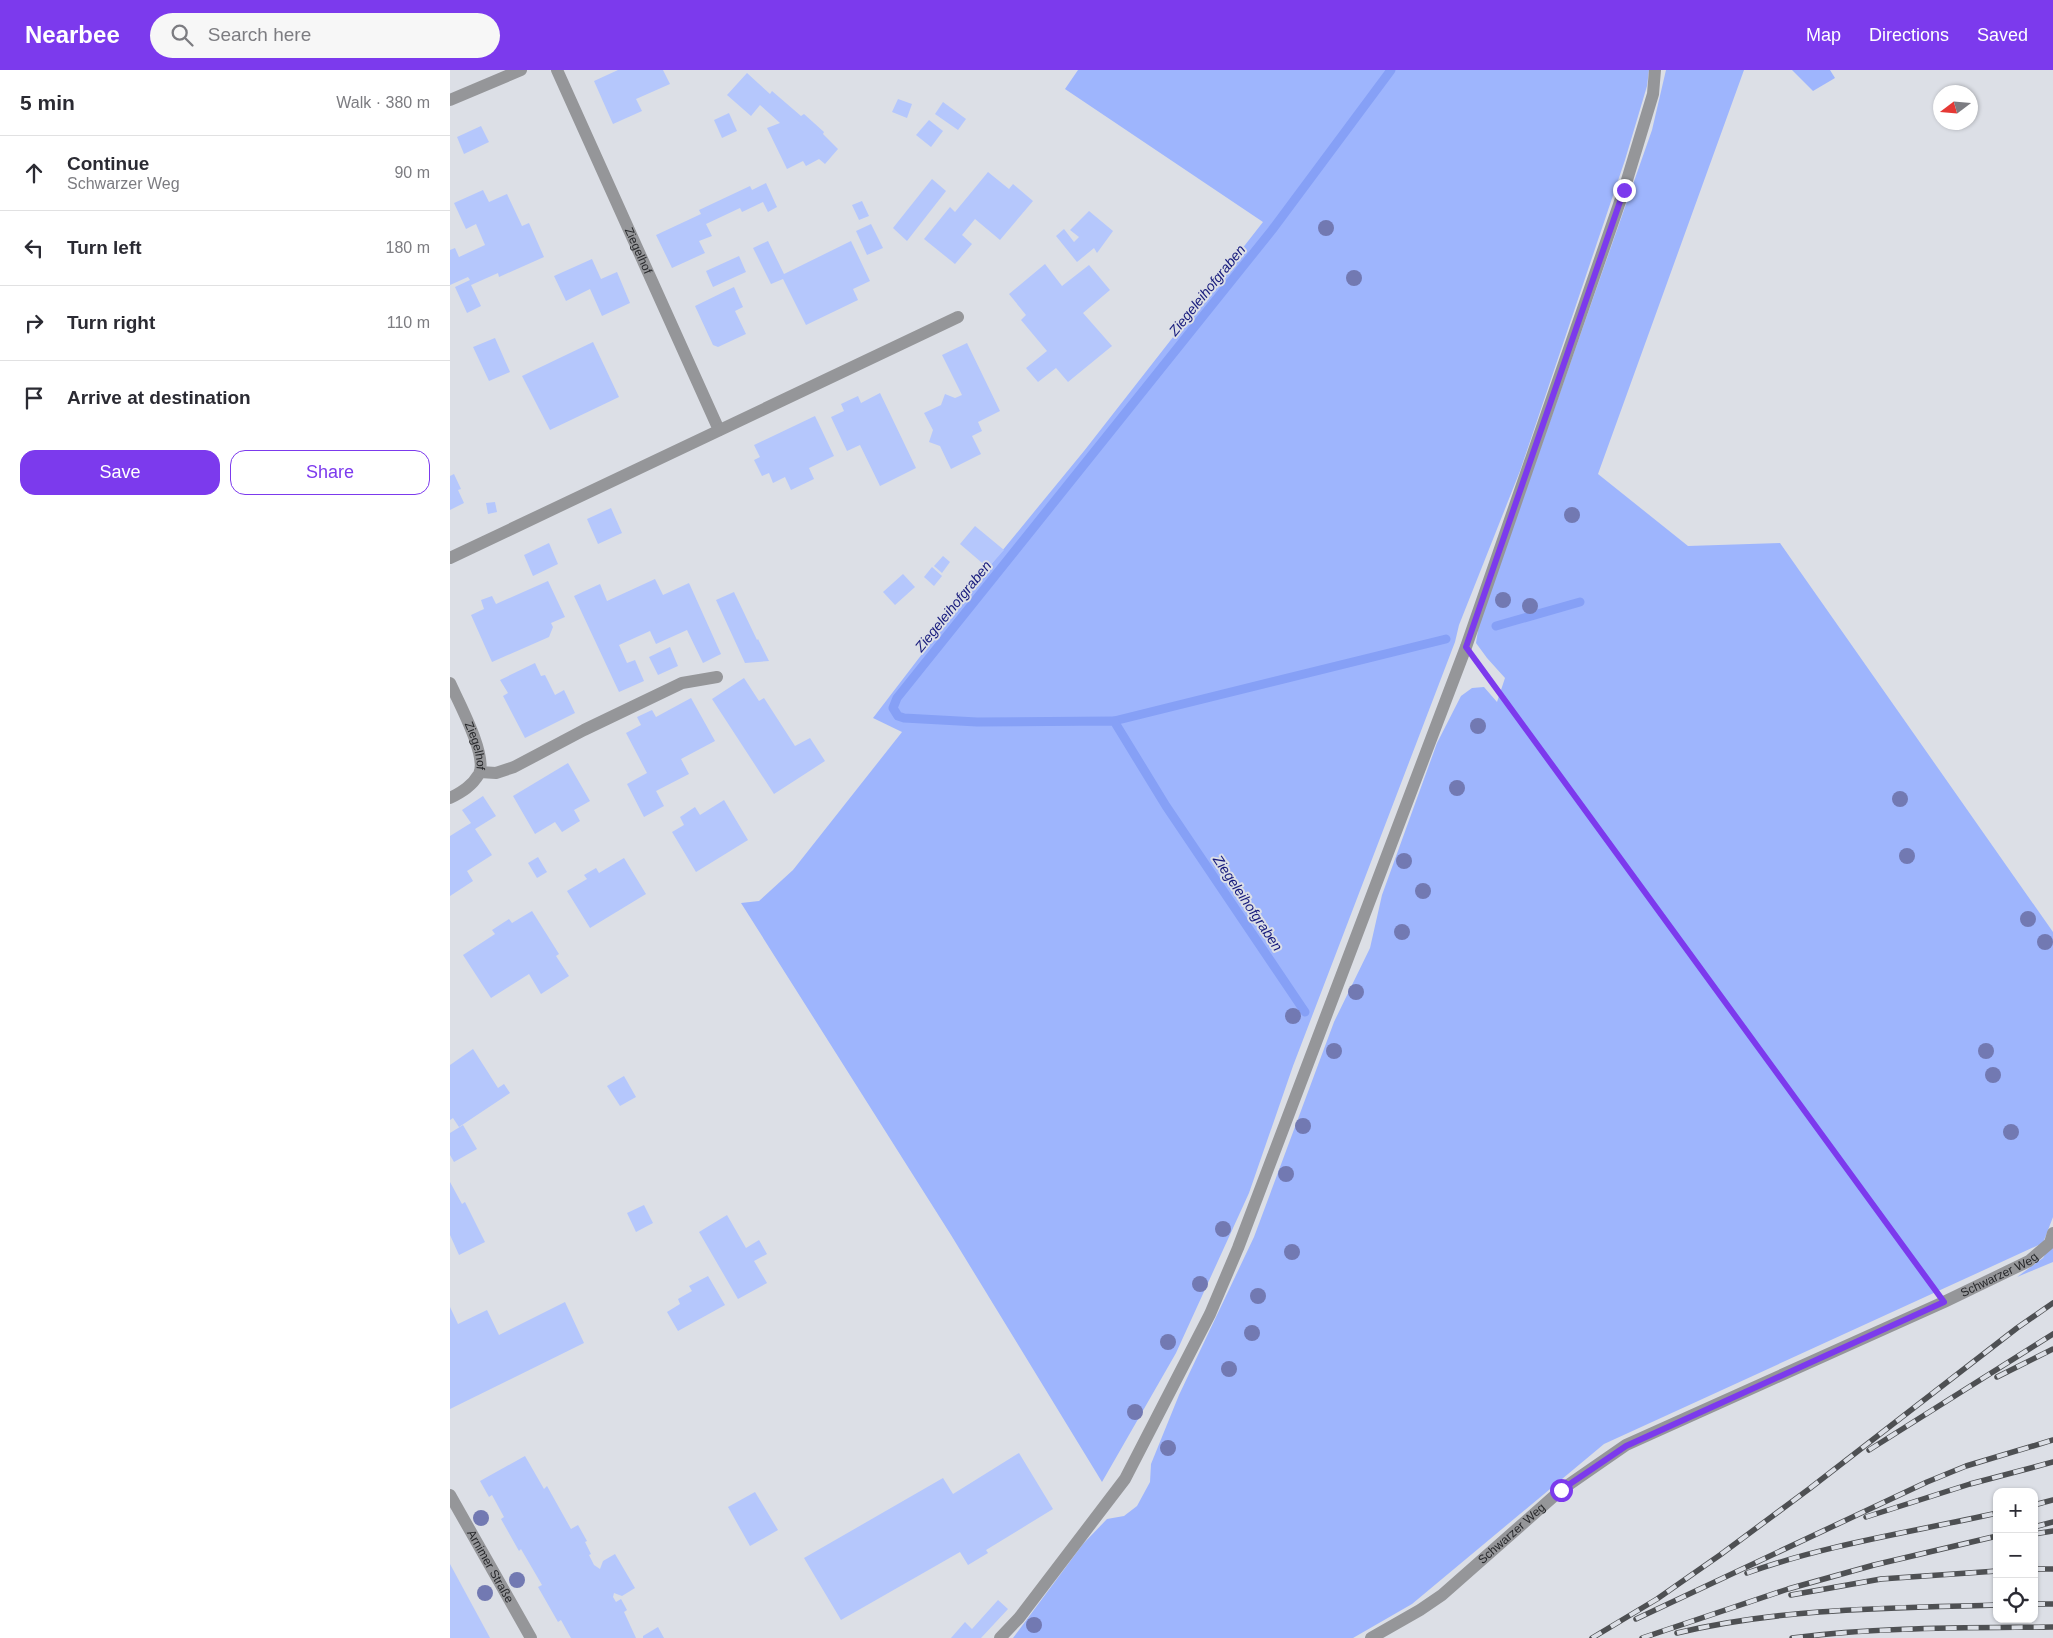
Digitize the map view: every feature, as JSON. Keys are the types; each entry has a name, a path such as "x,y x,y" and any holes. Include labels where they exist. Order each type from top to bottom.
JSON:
{"street":[{"path":"450,100 521,70"},
{"name":"Ziegelhof","path":"556,70 719,430"},
{"path":"1000,1638 1019,1618 1125,1479 1210,1314 1238,1248 1466,647 1624,190 1653,94 1655,70"},
{"path":"450,558 958,317"},
{"path":"480,772 496,773 514,767 584,730 682,683 717,677"},
{"name":"Ziegelhof","path":"450,683 471,727 479,752 480,772 469,787 450,798"},
{"name":"Schwarzer Weg","path":"1371,1638 1442,1595 1561,1490 1626,1446 1944,1302 2028,1261 2050,1243 2053,1233"},
{"name":"Arnimer Straße","path":"450,1495 531,1638"}],"path":[{"path":"1466,647 1944,1302"}],"shaded area":[{"path":"1078,70 1649,70 1647,86 1625,160 1520,471 1459,625 1455,642 1293,1066 1249,1193 1176,1353 1102,1482 951,1235 741,903 759,901 793,870 902,732 873,718 988,568 1084,451 1263,222 1065,89"},
{"path":"1666,70 1744,70 1598,474 1688,546 1780,543 2053,932 2053,1217 2043,1243 1604,1444 1412,1604 1353,1638 1013,1638 1083,1544 1107,1519 1124,1516 1137,1506 1150,1482 1151,1464 1179,1395 1254,1237 1334,1022 1370,948 1382,895 1437,743 1461,696 1472,688 1484,687 1497,702 1505,678 1476,643 1479,624 1652,130"},
{"path":"1792,70 1830,70 1835,78 1813,91"},
{"path":"2053,1241 2053,1262 2017,1277 2043,1258"}],"building":[{"path":"618,70 663,70 670,84 636,99 642,111 613,124 594,81"},
{"path":"747,73 770,94 772,91 801,116 804,114 824,132 823,134 838,149 825,164 819,159 806,166 803,161 787,169 767,128 780,123 760,105 751,116 727,95"},
{"path":"898,99 912,104 907,118 892,112"},
{"path":"943,102 966,119 958,130 935,114"},
{"path":"729,113 737,131 722,138 714,120"},
{"path":"929,120 943,131 931,147 916,135"},
{"path":"481,126 489,142 464,154 457,137"},
{"path":"988,172 1009,189 1013,184 1033,201 1000,240 975,219 962,235 972,244 955,264 924,239 950,207 955,212"},
{"path":"932,179 946,191 907,241 893,228"},
{"path":"766,183 777,207 768,212 763,202 742,212 740,208 706,224 712,236 699,241 705,253 672,268 656,235 701,214 699,210 750,186 752,190"},
{"path":"483,190 489,202 507,194 522,226 529,223 544,257 499,277 498,273 471,285 481,306 467,313 455,287 470,280 468,277 450,285 450,250 455,248 459,257 485,245 476,224 466,229 454,203"},
{"path":"862,201 869,216 859,220 852,205"},
{"path":"1089,211 1113,231 1097,253 1094,248 1077,262 1056,236 1064,229 1074,242 1079,237 1070,230"},
{"path":"871,224 883,248 867,255 856,231"},
{"path":"768,241 784,274 851,241 870,281 853,289 858,300 806,325 783,279 771,284 753,248"},
{"path":"739,256 746,272 713,287 706,271"},
{"path":"592,259 601,279 617,272 630,303 602,316 590,289 566,301 554,276"},
{"path":"1045,264 1062,286 1089,265 1110,290 1083,313 1112,346 1068,382 1056,368 1038,382 1026,368 1047,351 1021,320 1026,315 1009,294"},
{"path":"734,287 743,307 735,311 746,334 718,347 713,345 695,306"},
{"path":"495,338 510,372 489,381 473,347"},
{"path":"593,342 619,397 550,430 522,376"},
{"path":"967,343 1000,411 978,422 982,431 972,436 981,454 951,469 940,446 929,442 933,430 924,413 941,405 945,394 955,398 962,395 942,355"},
{"path":"880,393 916,468 880,486 860,445 847,451 831,417 844,411 841,404 858,396 861,403"},
{"path":"815,416 834,456 809,468 814,479 791,490 785,477 773,483 769,473 762,476 754,460 760,457 754,445"},
{"path":"454,474 461,489 458,490 464,503 450,510 450,476"},
{"path":"495,502 497,512 488,514 486,503"},
{"path":"611,508 622,533 598,544 587,519"},
{"path":"975,526 1004,550 988,568 960,544"},
{"path":"549,543 558,564 533,576 524,555"},
{"path":"943,556 950,562 942,573 934,566"},
{"path":"932,567 942,576 934,586 924,577"},
{"path":"903,574 915,587 895,605 883,592"},
{"path":"655,579 663,595 689,583 721,654 703,663 687,630 656,644 650,631 619,645 627,663 635,660 644,681 619,692 574,596 600,584 607,601"},
{"path":"548,581 565,617 551,623 553,627 549,637 492,662 471,615 484,609 481,600 492,596 496,604"},
{"path":"734,592 769,661 745,663 716,600"},
{"path":"670,647 678,666 658,675 649,657"},
{"path":"535,663 541,676 545,675 555,695 564,690 575,713 525,738 503,696 508,693 500,680"},
{"path":"744,678 759,701 764,698 795,746 810,738 825,761 774,794 712,699"},
{"path":"691,698 715,741 681,759 689,774 656,791 664,806 644,817 627,784 647,773 626,733 641,725 637,717 652,710 656,717"},
{"path":"568,763 590,801 574,810 580,821 562,832 555,822 535,834 513,796"},
{"path":"483,796 496,816 475,829 492,855 467,871 473,881 450,896 450,836 471,823 462,810"},
{"path":"724,800 748,840 696,872 672,832 684,825 680,817 695,807 700,815"},
{"path":"538,857 547,872 537,878 528,863"},
{"path":"624,858 646,894 590,928 567,891 587,879 584,875 596,868 599,873"},
{"path":"532,911 559,954 556,956 569,976 541,994 529,974 491,998 463,955 495,934 492,930 509,919 512,923"},
{"path":"473,1049 498,1088 504,1084 510,1093 459,1127 453,1118 450,1120 450,1065"},
{"path":"624,1076 636,1097 620,1106 607,1086"},
{"path":"463,1125 477,1149 454,1162 450,1155 450,1133"},
{"path":"450,1182 462,1204 465,1202 485,1242 459,1255 450,1235"},
{"path":"644,1205 653,1223 636,1232 627,1213"},
{"path":"727,1215 746,1248 759,1240 767,1254 754,1261 767,1283 738,1299 699,1232"},
{"path":"708,1276 725,1305 678,1331 667,1312 680,1304 678,1299 692,1291 689,1286"},
{"path":"565,1302 584,1343 450,1409 450,1307 458,1324 487,1310 499,1335"},
{"path":"1019,1453 1053,1509 986,1550 988,1553 968,1565 960,1552 841,1620 804,1558 943,1478 953,1494"},
{"path":"525,1456 544,1489 547,1486 571,1529 578,1525 587,1541 585,1542 594,1565 600,1569 603,1561 615,1554 635,1588 622,1596 614,1593 613,1597 616,1602 621,1599 627,1610 624,1612 636,1638 571,1638 561,1620 558,1622 538,1587 542,1585 521,1549 519,1551 501,1519 504,1517 492,1495 489,1497 480,1481"},
{"path":"755,1492 778,1530 750,1546 728,1507"},
{"path":"450,1564 489,1636 490,1638 450,1638"},
{"path":"998,1600 1008,1609 981,1638 951,1638 965,1622 972,1629"},
{"path":"658,1627 664,1638 643,1638 643,1636"}],"waterway":[{"name":"Ziegeleihofgraben","path":"1305,1012 1166,806 1114,721 977,722 904,718 898,716 893,708 897,698 1272,230 1391,70"},
{"path":"1496,626 1580,602"},
{"path":"1114,721 1446,639"}],"railway":[{"path":"1592,1638 1657,1599 1720,1555 1809,1489 2017,1328 2053,1303"},
{"path":"1869,1450 2053,1334"},
{"path":"1997,1377 2053,1349"},
{"path":"1636,1619 1927,1482 1966,1466 2053,1440"},
{"path":"1866,1517 1970,1484 2053,1462"},
{"path":"2038,1504 2053,1500"},
{"path":"1747,1573 1840,1546 1993,1514"},
{"path":"2038,1526 2053,1522"},
{"path":"2038,1533 2053,1531"},
{"path":"1642,1638 1788,1589 1874,1565 1993,1537"},
{"path":"2038,1569 2053,1569"},
{"path":"1791,1595 1881,1579 1993,1571"},
{"path":"2038,1604 2053,1604"},
{"path":"1677,1633 1717,1625 1796,1614 1993,1605"},
{"path":"1792,1638 1889,1630 2053,1627"}],"route":[{"path":"1561,1490 1626,1446 1944,1302 1466,647 1624,190"}]}
